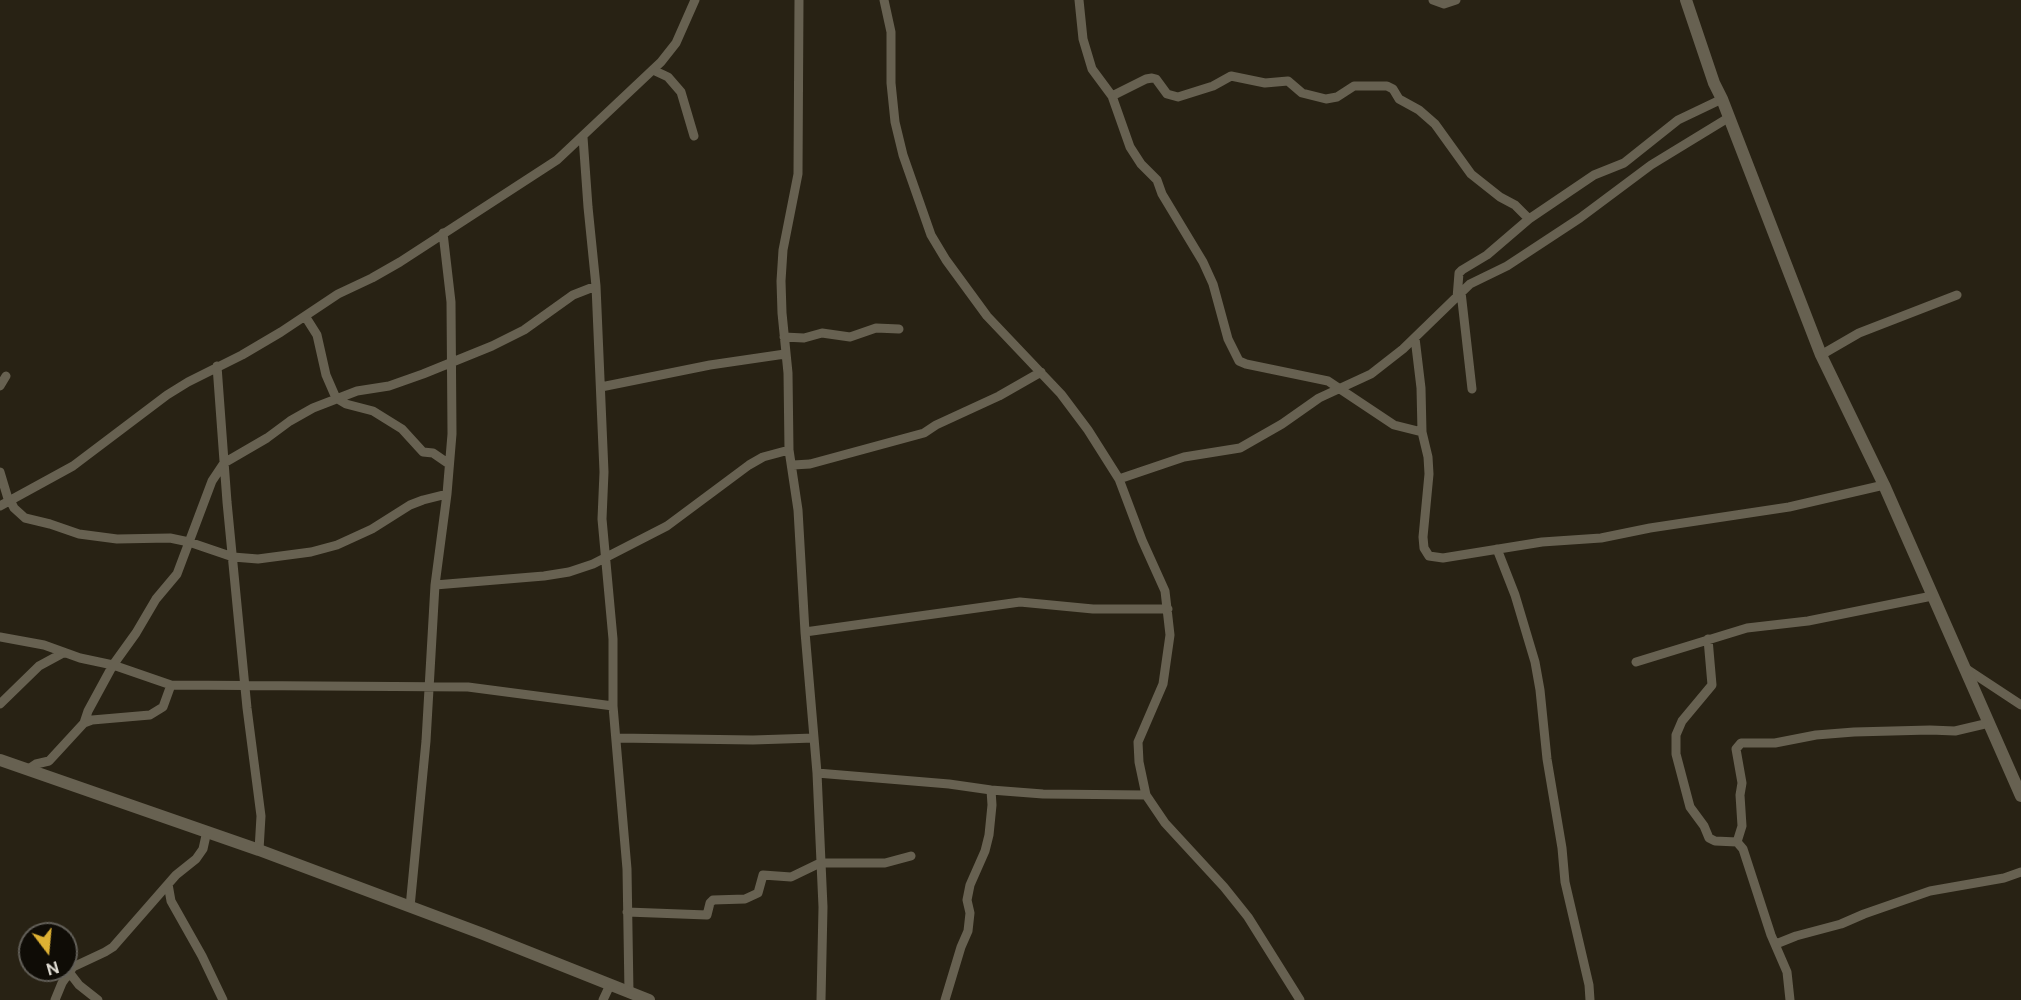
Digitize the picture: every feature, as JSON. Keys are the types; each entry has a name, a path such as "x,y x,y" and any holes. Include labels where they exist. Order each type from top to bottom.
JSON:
{"main road":[{"path":"1686,0 1714,83 1821,355 1884,485 2021,795"},
{"path":"0,760 259,850 483,934 649,1000"}],"street":[{"path":"7,503 73,466 167,395 242,355 338,294 390,267 557,160 652,70 676,43 695,0"},
{"path":"799,0 798,174 783,250 781,281 788,373 789,450 798,510 805,632 817,773 823,907 821,1000"},
{"path":"884,0 891,32 891,83 895,122 903,155 931,235 946,260 992,323 1041,372 1075,411 1119,479 1142,540 1165,591 1170,635 1163,684 1138,742 1139,762 1146,795 1165,823 1248,916 1300,1000"},
{"path":"1078,0 1083,39 1092,69 1112,96 1130,147 1141,164 1157,180 1162,194 1203,262 1213,284 1234,355 1246,364 1328,381 1394,424 1422,432"},
{"path":"1433,0 1444,4 1456,0"},
{"path":"652,70 668,77 681,92 694,136"},
{"path":"1112,96 1152,78 1156,79 1167,94 1178,98 1213,86 1231,76 1265,83 1288,81 1302,93 1326,99 1337,97 1354,86 1387,86 1393,89 1399,99 1419,110 1436,124 1471,174 1500,197 1515,205 1529,219"},
{"path":"1472,388 1459,295 1459,273 1487,255 1529,219 1594,175 1624,163 1678,120 1722,99"},
{"path":"1119,479 1185,457 1240,448 1282,424 1320,398 1371,374 1415,338 1470,284 1507,266 1580,218 1651,165 1728,118"},
{"path":"583,136 596,286 604,472 602,519 613,639 613,706 627,869 629,993"},
{"path":"410,907 426,741 435,585 452,434 451,302 443,232"},
{"path":"27,770 49,760 84,723 88,711 113,666 156,599 177,574 212,481 224,463 307,411 366,389 389,386 524,330 573,295 596,286"},
{"path":"1821,355 1859,333 1956,295"},
{"path":"305,316 317,335 326,375 336,399 373,411 402,429 423,452 433,453 449,464"},
{"path":"784,338 804,338 822,333 850,337 876,328 899,328"},
{"path":"1415,338 1421,388 1422,432 1428,457 1424,548 1429,556 1443,558 1542,542 1601,538 1789,507 1884,485"},
{"path":"601,387 710,364 785,354"},
{"path":"218,366 224,463 247,708 261,816 259,850"},
{"path":"792,465 810,464 924,433 936,425 999,396 1041,372"},
{"path":"0,386 6,376"},
{"path":"435,585 569,572 606,560 667,526 749,465 763,457 789,450"},
{"path":"0,472 7,503 25,518 79,534 117,539 170,538 233,557 258,559 323,550 354,538 423,500 447,494"},
{"path":"1497,549 1515,595 1535,662 1565,882 1589,985 1590,1000"},
{"path":"1635,662 1747,628 1808,621 1932,596"},
{"path":"805,632 1020,602 1093,609 1168,609"},
{"path":"0,637 35,643 171,686 479,688 613,706"},
{"path":"1708,639 1712,685 1682,721 1676,735 1676,754 1690,807 1704,826 1709,838 1715,841 1737,842 1743,849 1754,888 1787,972 1790,1000"},
{"path":"0,704 39,666 63,653"},
{"path":"1963,667 2021,705"},
{"path":"84,723 92,720 150,715 163,707 171,686"},
{"path":"1737,842 1742,819 1741,777 1736,749 1741,743 1774,743 1816,735 1854,732 1954,731 1989,723"},
{"path":"616,738 753,740 814,738"},
{"path":"817,773 949,784 991,790 1100,796 1146,795"},
{"path":"945,1000 961,947 968,932 970,885 989,836 991,790"},
{"path":"78,964 113,947 168,884 201,854 207,831"},
{"path":"627,912 707,915 713,900 745,899 758,892 762,875 791,878 820,863 885,863 911,856"},
{"path":"1776,944 1841,924 1930,891 2004,878 2021,872"},
{"path":"168,884 171,901 202,956 223,1000"},
{"path":"55,1000 64,982"},
{"path":"77,982 98,1000"},
{"path":"603,1000 609,985"}]}
